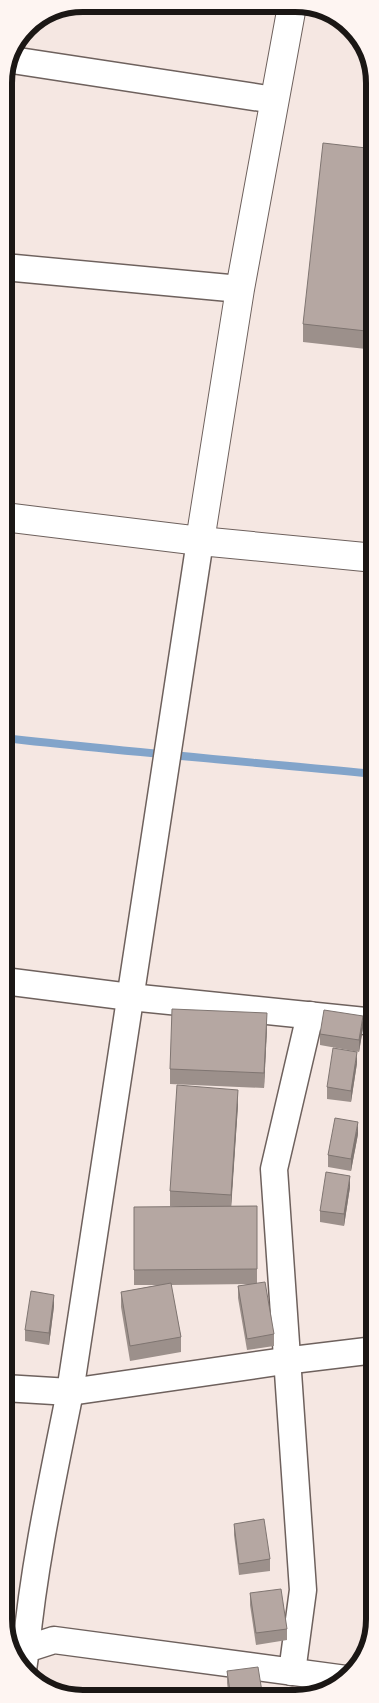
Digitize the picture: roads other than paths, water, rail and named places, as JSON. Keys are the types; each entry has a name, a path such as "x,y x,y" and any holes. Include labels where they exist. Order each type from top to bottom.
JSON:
{"street":[{"path":"21,1654 51,1486 70,1392 240,289 291,12"},
{"path":"17,61 274,100"},
{"path":"13,268 240,289"},
{"path":"13,518 200,541 366,557"},
{"path":"12,982 130,997 366,1021"},
{"path":"292,1672 303,1590 274,1169 310,1015"},
{"path":"12,1388 70,1392 366,1351"},
{"path":"22,1655 54,1640 336,1678"}],"waterway":[{"path":"13,739 366,773"}]}
